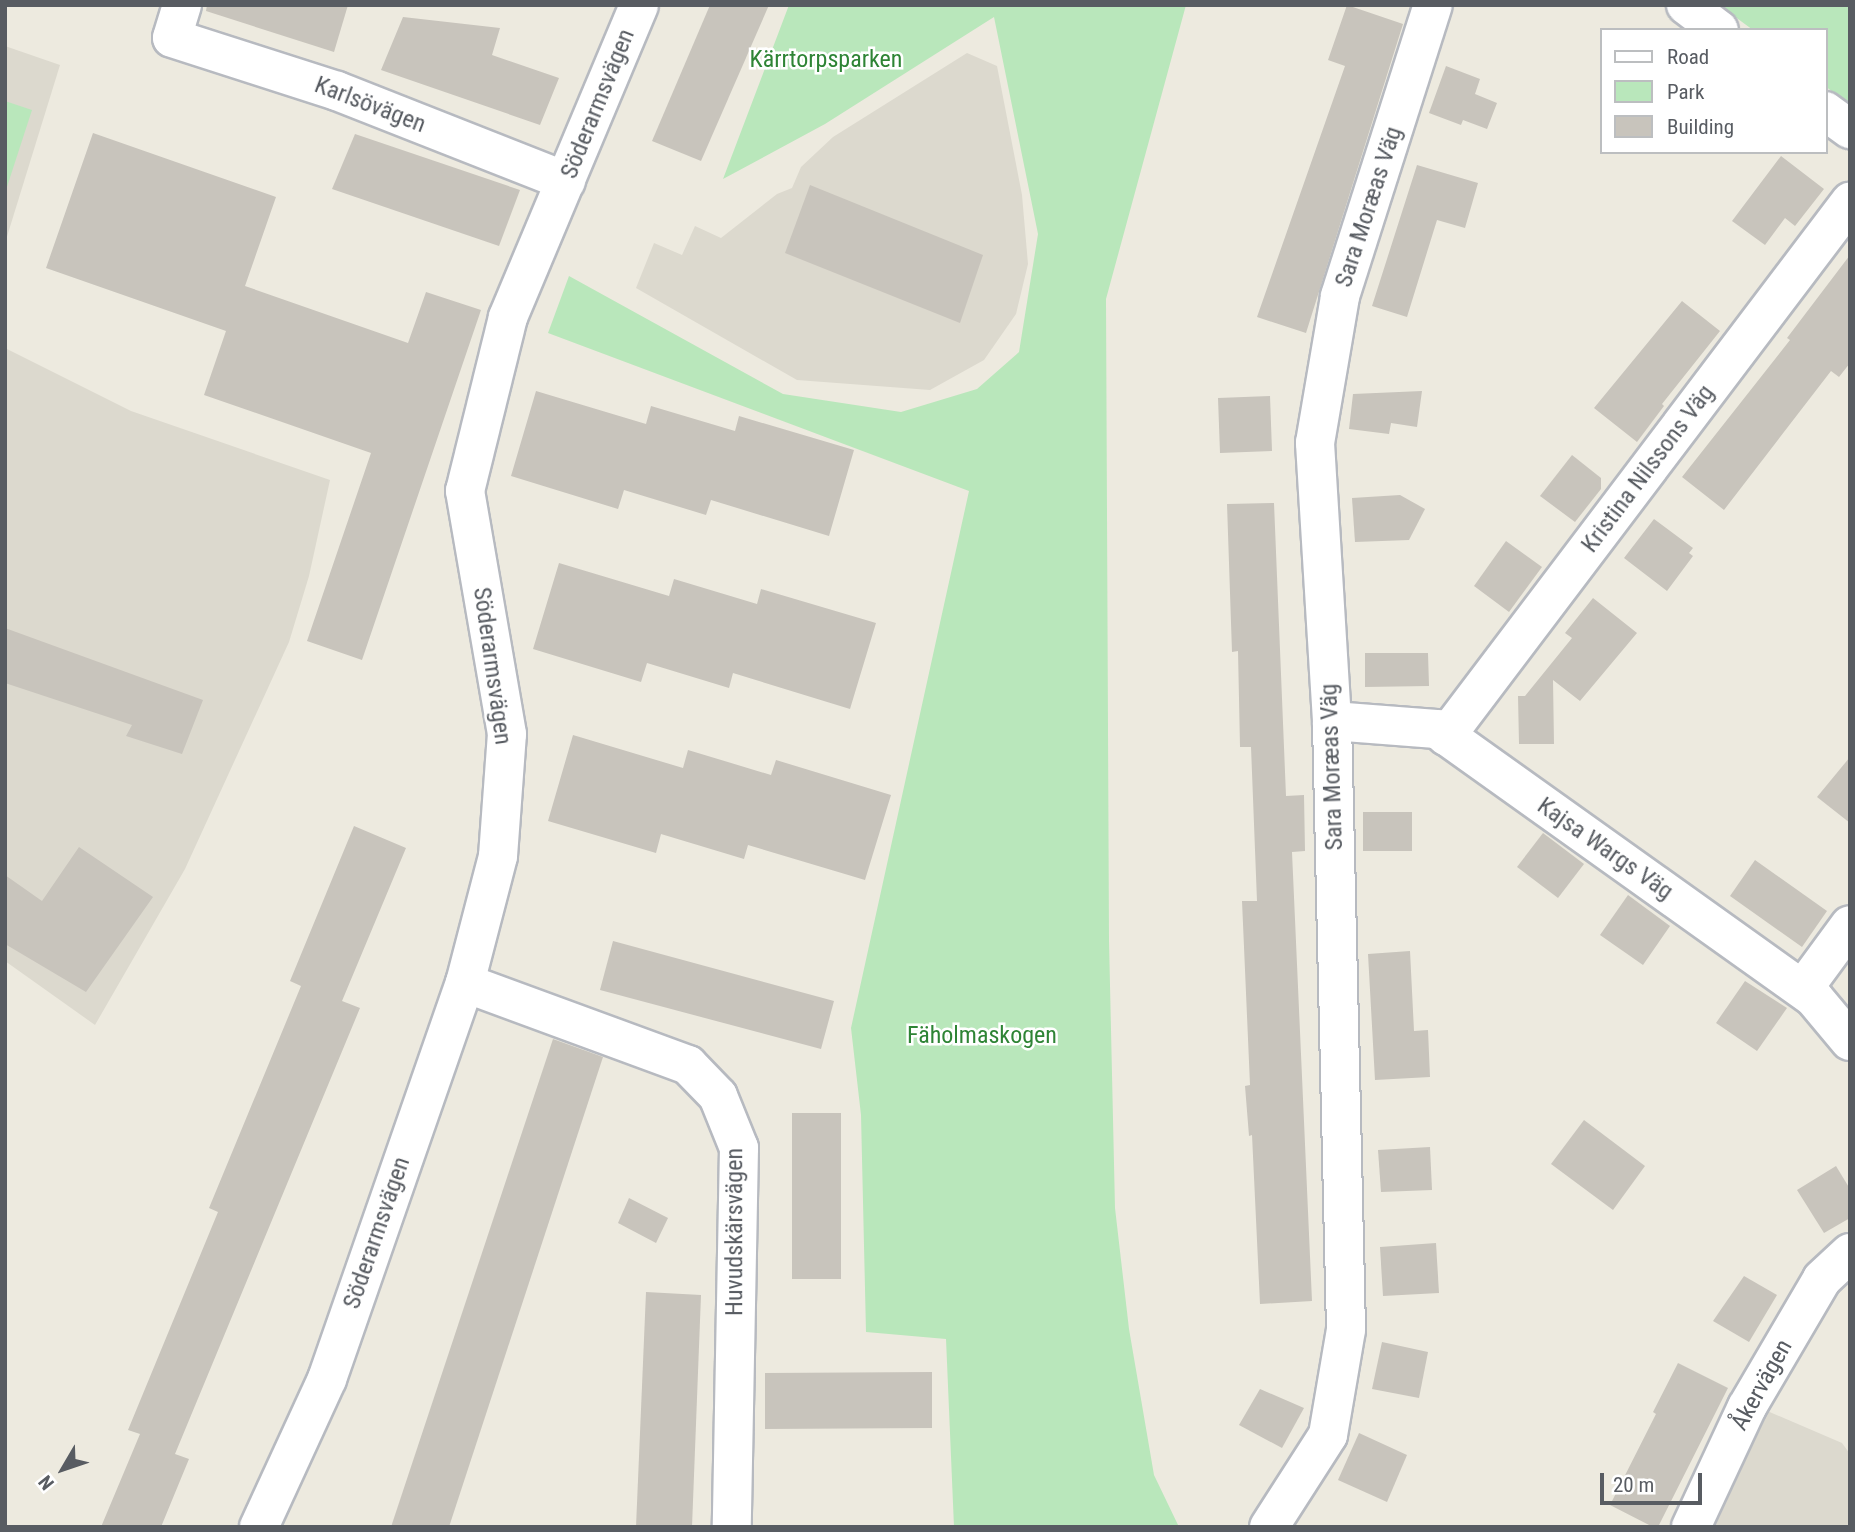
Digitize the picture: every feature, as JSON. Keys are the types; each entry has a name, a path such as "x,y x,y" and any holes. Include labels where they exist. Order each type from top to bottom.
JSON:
{"street":[{"name":"Söderarmsvägen","path":"258,1527 327,1379 465,983 498,856 507,734 465,491 508,317 639,5"},
{"name":"Sara Moræas Väg","path":"1269,1527 1328,1435 1346,1330 1332,721 1315,443 1340,296 1433,5"},
{"path":"1686,5 1716,28"},
{"name":"Karlsövägen","path":"177,21 337,91 566,181"},
{"path":"1827,112 1850,129"},
{"name":"Kristina Nilssons Väg","path":"1446,736 1850,202"},
{"name":"Kajsa Wargs Väg","path":"1332,721 1437,729 1803,989 1814,998 1850,1041"},
{"path":"1803,989 1850,925"},
{"name":"Huvudskärsvägen","path":"465,983 688,1065 718,1096 739,1148 732,1527"},
{"name":"Åkervägen","path":"1691,1527 1747,1408 1774,1361 1822,1279 1850,1253"}],"shaded area":[{"path":"5,46 60,65 5,243"},
{"path":"967,53 997,66 1022,195 1028,264 1016,314 984,360 930,390 797,380 636,288 654,243 682,255 695,226 721,238 777,194 792,188 801,167 833,137"},
{"path":"5,348 131,411 330,480 309,576 289,642 185,869 95,1025 5,961"},
{"path":"1765,1410 1842,1443 1850,1454 1850,1527 1710,1527"}],"green space":[{"name":"Fäholmaskogen","path":"789,5 1186,5 1106,299 1109,940 1115,1208 1129,1329 1154,1475 1179,1527 954,1527 946,1339 866,1332 861,1115 851,1028 969,491 548,333 569,276 783,394 901,412 977,389 1019,352 1038,234 994,17 825,124 723,179"},
{"path":"1719,5 1850,5 1850,105 1827,88 1827,28 1750,28"},
{"path":"5,101 32,110 5,193"}],"building":[{"path":"207,5 348,5 334,52 206,11"},
{"path":"710,5 769,5 701,161 652,141"},
{"path":"1347,5 1403,24 1306,333 1257,317 1345,66 1328,60"},
{"path":"403,17 500,28 492,55 559,78 540,125 381,70"},
{"path":"1446,66 1480,79 1475,94 1497,103 1487,129 1463,120 1461,125 1429,113"},
{"path":"93,133 276,197 245,286 408,343 426,292 481,310 362,660 307,641 371,453 204,395 226,331 46,268"},
{"path":"355,134 520,190 499,246 332,189"},
{"path":"1781,156 1824,189 1795,226 1785,218 1765,245 1732,221"},
{"path":"1417,165 1478,183 1465,228 1437,220 1407,317 1372,306"},
{"path":"810,185 983,255 960,323 785,253"},
{"path":"1850,255 1850,363 1839,377 1831,371 1724,510 1682,477 1790,340 1787,338"},
{"path":"1682,301 1720,331 1662,404 1664,406 1637,442 1594,408"},
{"path":"536,391 646,424 651,406 735,431 739,416 854,450 829,536 711,500 706,515 624,490 618,509 511,476"},
{"path":"1422,391 1417,427 1391,423 1389,434 1349,429 1353,394"},
{"path":"1270,396 1272,451 1220,453 1218,398"},
{"path":"1572,455 1601,478 1601,489 1575,522 1540,496"},
{"path":"1400,495 1425,509 1409,540 1355,542 1352,498"},
{"path":"1274,503 1286,796 1304,795 1305,851 1292,852 1312,1301 1260,1304 1252,1135 1249,1136 1245,1086 1250,1085 1242,901 1257,901 1251,747 1240,747 1238,651 1232,652 1227,504"},
{"path":"1654,519 1693,548 1689,553 1693,556 1667,591 1624,558"},
{"path":"1506,541 1542,567 1509,612 1474,586"},
{"path":"559,563 669,596 674,579 757,604 761,589 876,623 850,709 733,673 729,688 647,663 641,682 533,649"},
{"path":"1593,598 1637,633 1580,701 1553,680 1554,744 1519,744 1518,696 1525,696 1572,638 1565,633"},
{"path":"5,628 203,700 182,754 126,736 132,725 5,683"},
{"path":"1365,653 1428,653 1429,686 1365,687"},
{"path":"573,735 683,768 688,750 771,775 776,760 891,795 865,880 748,845 744,859 661,834 656,853 548,821"},
{"path":"1850,757 1850,823 1817,797"},
{"path":"1363,812 1412,812 1412,851 1363,851"},
{"path":"354,826 406,848 342,1001 360,1008 175,1454 189,1459 161,1527 101,1527 140,1434 128,1430 218,1212 209,1208 301,986 290,981"},
{"path":"1543,833 1584,864 1558,898 1517,867"},
{"path":"79,847 153,897 86,992 5,944 5,875 42,901"},
{"path":"1755,860 1827,911 1802,947 1730,896"},
{"path":"1628,895 1670,926 1643,965 1600,935"},
{"path":"613,941 834,1001 821,1049 600,990"},
{"path":"1410,951 1414,1031 1428,1030 1430,1077 1375,1080 1368,954"},
{"path":"1745,981 1787,1008 1757,1051 1716,1023"},
{"path":"553,1039 603,1057 449,1527 391,1527"},
{"path":"792,1113 841,1113 841,1279 792,1279"},
{"path":"1584,1120 1645,1166 1613,1210 1551,1164"},
{"path":"1430,1147 1432,1190 1381,1192 1378,1150"},
{"path":"1836,1166 1850,1189 1850,1218 1824,1233 1797,1190"},
{"path":"629,1198 668,1218 656,1243 618,1223"},
{"path":"1436,1243 1439,1293 1383,1296 1380,1247"},
{"path":"1744,1276 1777,1295 1749,1342 1713,1321"},
{"path":"646,1292 701,1295 692,1527 636,1527"},
{"path":"1382,1342 1428,1352 1419,1398 1372,1389"},
{"path":"1678,1363 1728,1388 1658,1527 1653,1527 1610,1505 1656,1414 1653,1412"},
{"path":"932,1372 932,1428 765,1429 765,1373"},
{"path":"1260,1389 1304,1408 1282,1448 1239,1425"},
{"path":"1359,1433 1407,1455 1387,1502 1338,1480"}],"park label":[{"name":"Kärrtorpsparken","path":"826,60"}]}
